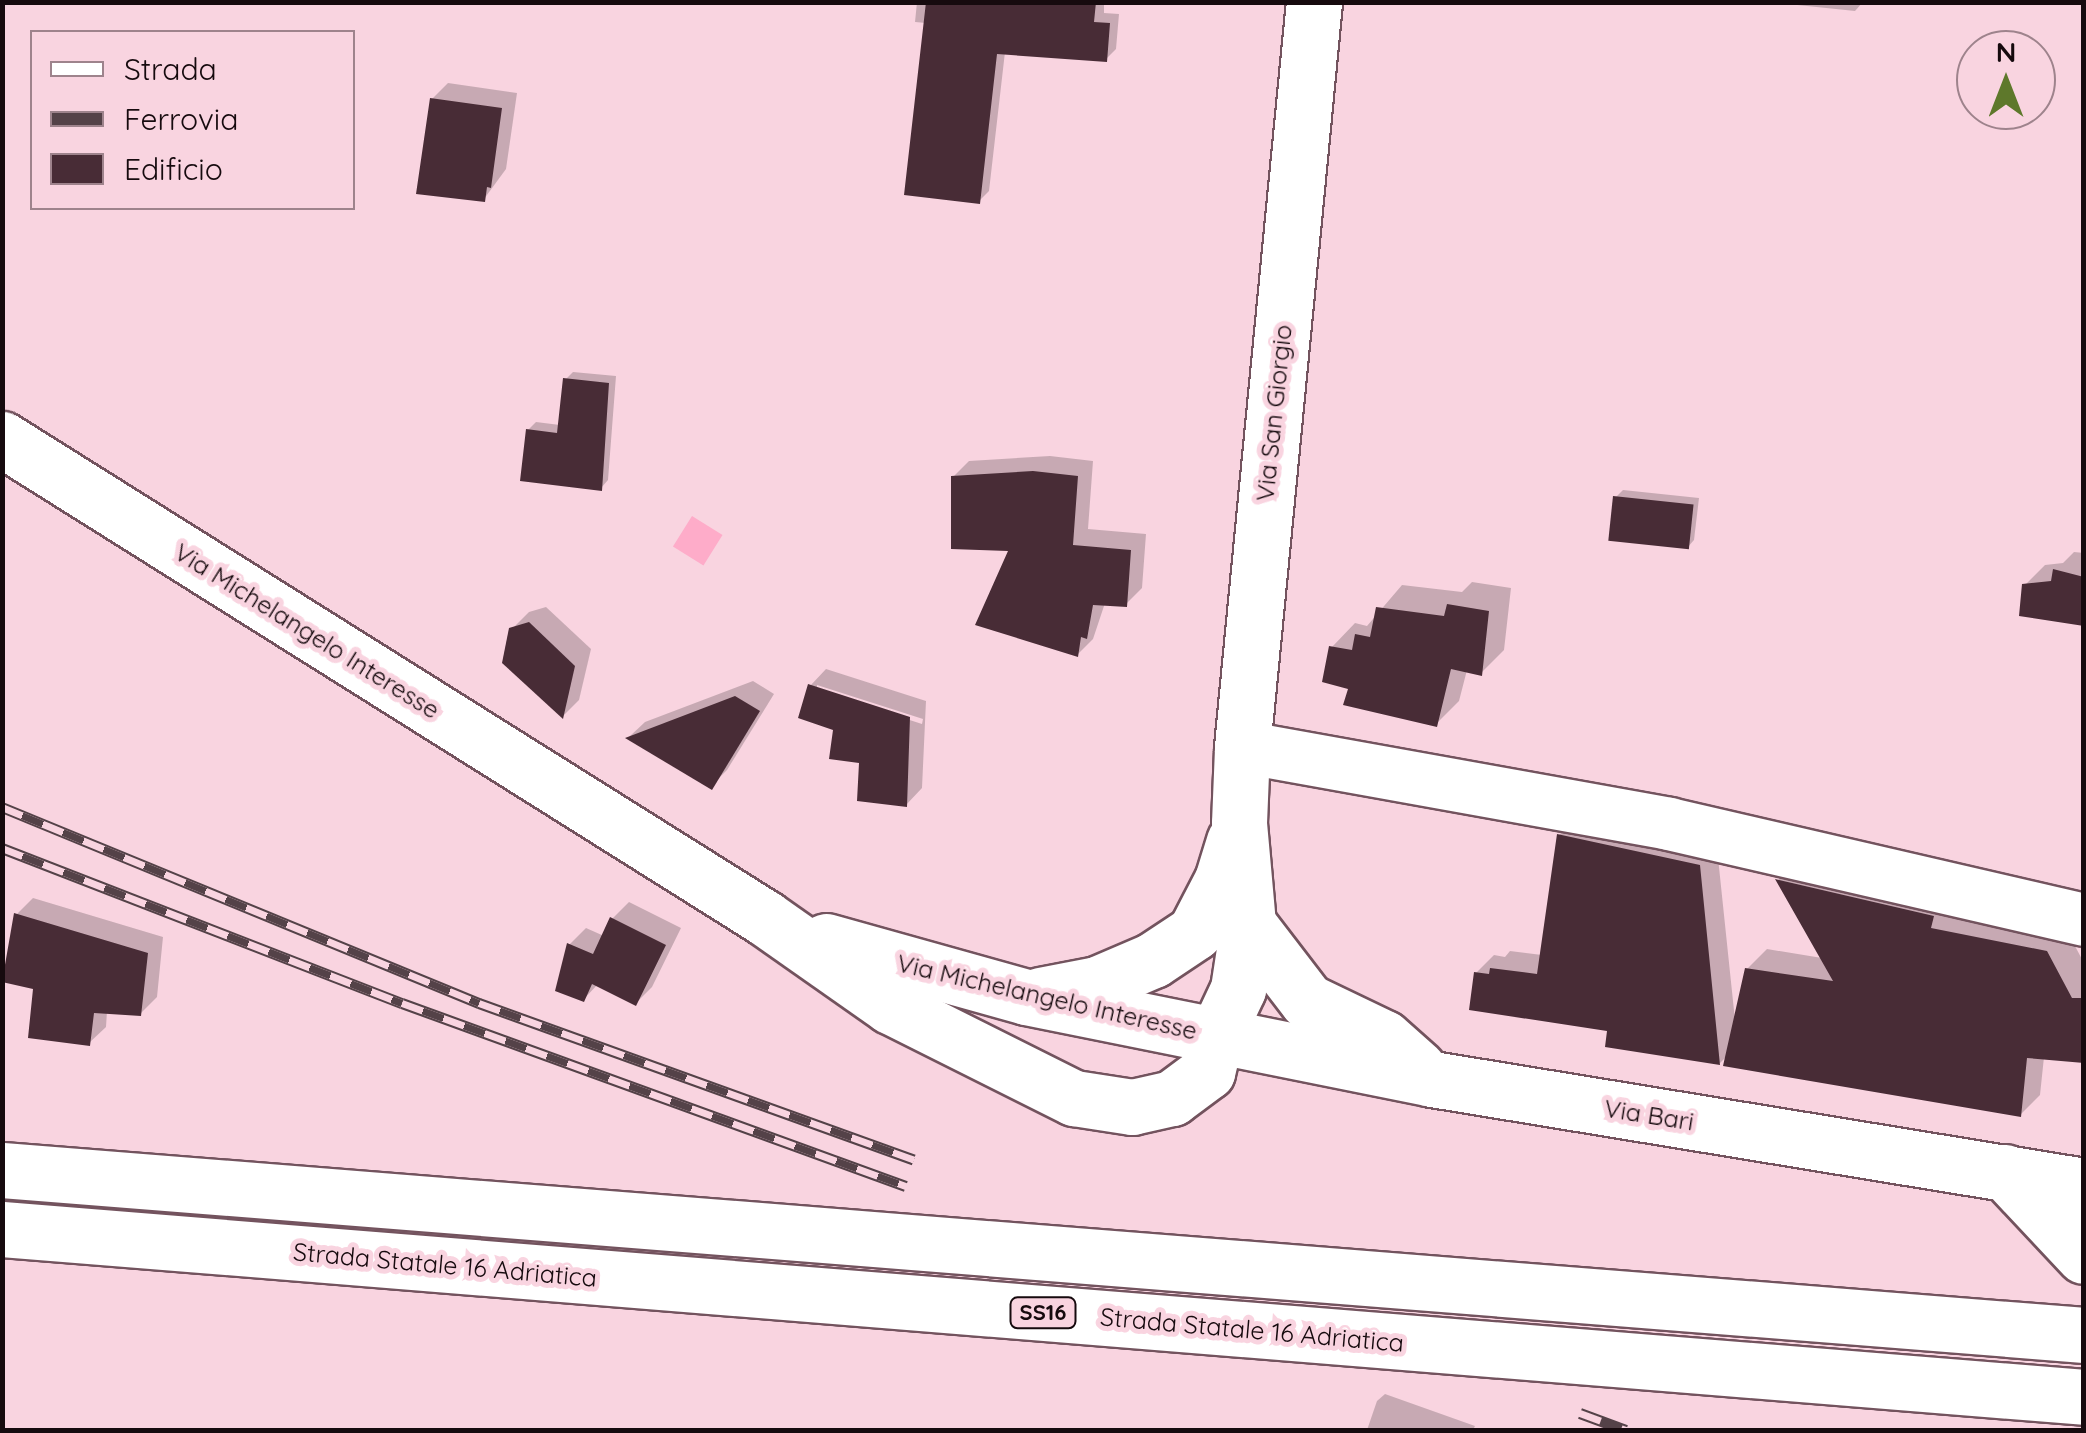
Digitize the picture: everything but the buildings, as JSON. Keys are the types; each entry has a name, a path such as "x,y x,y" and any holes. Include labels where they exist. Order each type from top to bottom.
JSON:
{"main road":[{"name":"Via San Giorgio","path":"1216,1036 1238,989 1248,924 1239,823 1242,747 1314,2"},
{"name":"Via Michelangelo Interesse","path":"2,439 765,918 890,1006 1074,1098 1132,1107 1172,1098 1207,1072 1216,1036 1026,998 856,951 765,918"},
{"name":"Via San Giorgio","path":"1026,998 1097,984 1153,960 1195,932 1222,880 1239,823"},
{"path":"1248,924 1307,1001 1384,1038 1432,1080"},
{"name":"Via San Giorgio","path":"1195,932 1197,987 1216,1036"},
{"name":"Via Bari","path":"1216,1036 1432,1080 2084,1186"},
{"path":"2,1170 2084,1336"},
{"path":"2005,1172 2084,1256"},
{"name":"Strada Statale 16 Adriatica","path":"2,1229 2084,1397"}],"street":[{"path":"1242,747 1669,824 2084,920"}],"shaded area":[{"path":"692,516 723,535 703,566 673,547"}],"railway":[{"path":"2,807 479,1003 914,1160"},
{"path":"2,848 402,1003 906,1186"},
{"path":"1580,1413 1626,1430"}]}
